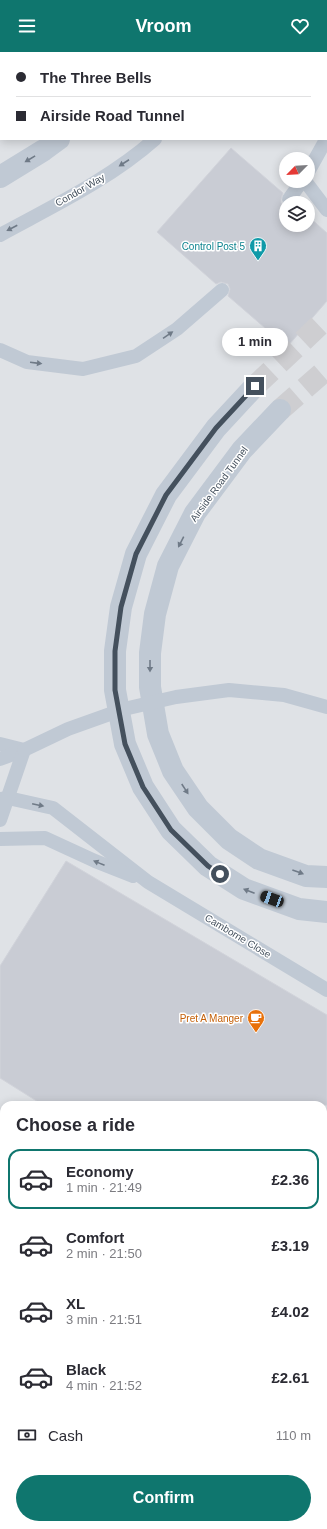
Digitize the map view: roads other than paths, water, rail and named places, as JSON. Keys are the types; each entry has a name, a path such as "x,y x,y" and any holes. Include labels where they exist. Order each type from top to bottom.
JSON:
{"street":[{"path":"0,177 58,140"},
{"path":"255,386 216,428 166,495 136,554 121,607 115,651 115,690 125,744 143,787 171,830 208,866 244,889 299,910 327,912"},
{"name":"Airside Road Tunnel","path":"280,410 242,450 195,513 168,566 155,614 150,653 150,687 158,734 173,771 198,808 230,839 259,858 306,876 327,878"}],"lane":[{"name":"Condor Way","path":"0,234 84,189 140,152 154,140"},
{"path":"315,159 326,140"},
{"path":"292,196 298,188"},
{"path":"310,188 327,210"},
{"path":"0,350 27,362 82,368 136,356 177,329 222,290"},
{"path":"0,759 24,750 68,729 124,709 176,697 229,690 284,695 327,707"},
{"path":"0,744 24,750"},
{"path":"0,820 4,799 24,750"},
{"name":"Camborne Close","path":"4,799 53,808 148,882 327,990"},
{"name":"Camborne Close","path":"0,838 44,838 95,861 148,882"}],"tunnel":[{"path":"255,386 327,318"},
{"path":"280,410 327,369"}],"place":[{"name":"Control Post 5","path":"258,261"},
{"name":"Pret A Manger","path":"256,1033"}]}
